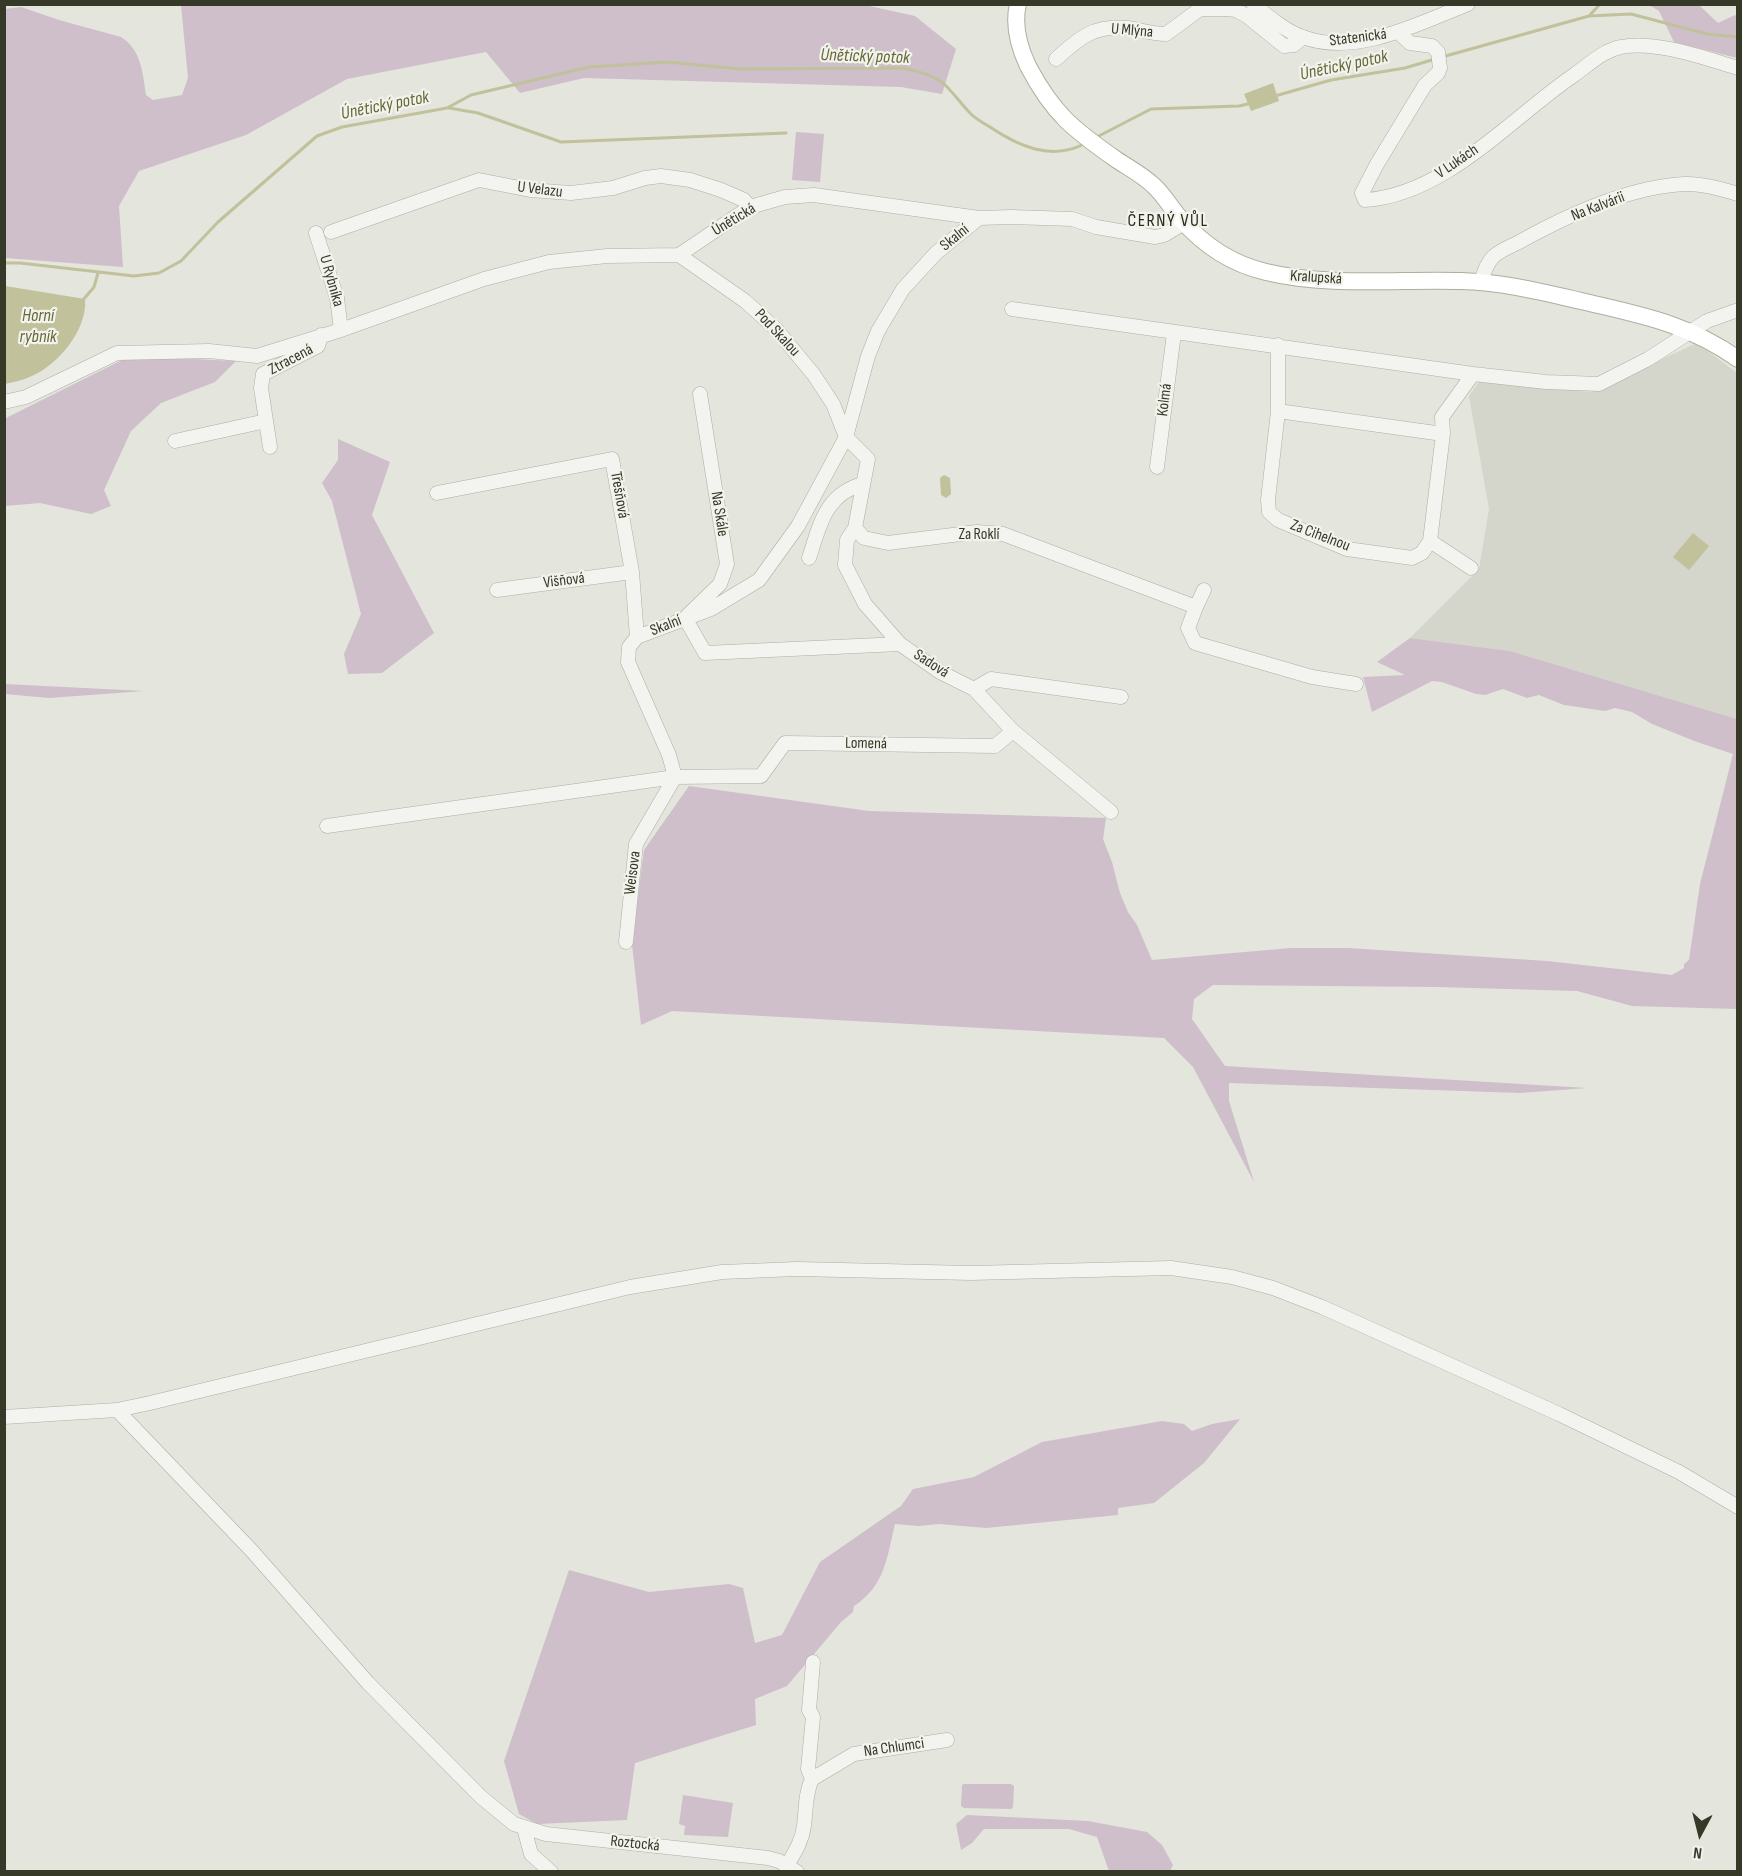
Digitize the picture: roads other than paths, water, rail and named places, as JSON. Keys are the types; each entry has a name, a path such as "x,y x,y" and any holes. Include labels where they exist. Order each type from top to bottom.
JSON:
{"main road":[{"name":"Kralupská","path":"1018,4 1017,36 1026,61 1045,96 1069,125 1155,186 1184,223 1211,248 1229,259 1268,273 1307,279 1481,282 1526,288 1638,315 1691,331 1718,345 1737,359"}],"street":[{"name":"Statenická","path":"1252,4 1290,31 1303,37 1336,44 1398,32 1468,4"},
{"name":"U Mlýna","path":"1056,59 1092,31 1104,28 1128,28 1166,34 1193,13 1207,8 1236,10 1284,46 1294,45 1303,37"},
{"name":"V Lukách","path":"1398,32 1410,43 1432,46 1438,52 1440,68 1438,73 1425,85 1377,164 1362,193 1365,200 1403,192 1441,174 1476,151 1566,80 1611,50 1631,45 1648,46 1737,68"},
{"name":"U Velazu","path":"331,232 479,180 530,190 571,193 613,188 645,178 661,176 690,180 721,190 744,200 750,207"},
{"name":"Na Kalvárii","path":"1481,282 1486,267 1494,256 1539,231 1586,210 1644,189 1686,183 1723,189 1737,194"},
{"name":"Únětická","path":"679,255 750,207 784,197 814,195 979,218 1072,219 1096,227 1155,237 1164,235 1184,223"},
{"name":"Skalní","path":"675,777 669,755 628,662 629,647 637,637 711,609 759,580 798,526 846,437 868,356 878,331 903,289 936,253 979,218"},
{"name":"U Rybníka","path":"316,233 337,298 341,330"},
{"path":"4,402 26,397 117,353 208,351 257,356 341,330 484,279 549,262 607,256 679,255"},
{"name":"Pod Skalou","path":"679,255 745,301 776,328 814,375 832,404 846,437"},
{"path":"1012,309 1473,374 1546,382 1599,384 1648,359 1707,321 1737,310"},
{"name":"Kolmá","path":"1157,467 1174,333"},
{"name":"Ztracená","path":"270,447 261,388 263,374 318,346 321,335"},
{"name":"Za Cihelnou","path":"1278,345 1278,411 1268,500 1269,512 1278,520 1347,549 1412,558 1422,554 1430,541"},
{"path":"1471,568 1430,541 1443,434 1442,417 1473,374"},
{"name":"Na Skále","path":"685,618 720,584 727,564 700,394"},
{"path":"1278,411 1443,434"},
{"path":"175,441 266,421"},
{"path":"846,437 868,459 855,528 847,540 845,565 865,604 900,644"},
{"name":"Třešňová","path":"436,493 612,459 632,572 637,637"},
{"path":"809,558 823,516 835,498 849,487 863,484"},
{"name":"Za Roklí","path":"855,528 864,538 888,543 977,532 1003,534 1196,607"},
{"name":"Višňová","path":"497,590 632,572"},
{"path":"1203,590 1188,628 1195,643 1312,677 1356,684"},
{"name":"Sadová","path":"685,618 705,653 900,644 940,672 974,689"},
{"path":"1111,812 1013,731 974,689 992,679 1121,698"},
{"name":"Lomená","path":"675,777 761,776 785,743 995,746 1013,731"},
{"path":"327,826 675,777"},
{"name":"Weisova","path":"626,942 636,844 675,777"},
{"path":"4,1417 117,1410 630,1287 722,1272 797,1269 971,1273 1171,1268 1232,1277 1273,1288 1322,1306 1560,1414 1679,1472 1737,1508"},
{"name":"Roztocká","path":"117,1410 252,1551 368,1683 481,1797 514,1824 565,1837 755,1856 779,1861 792,1868"},
{"path":"792,1868 804,1828 807,1789 812,1779 808,1769 813,1717 809,1710 813,1662"},
{"name":"Na Chlumci","path":"812,1779 854,1754 947,1740"},
{"path":"524,1828 531,1854 551,1872"}],"water":[{"path":"1273,83 1279,101 1251,111 1244,94"},
{"name":"Horní rybník","path":"5,286 85,299 85,311 76,335 59,357 38,373 5,384"},
{"path":"944,475 950,478 951,494 946,498 941,495 940,478"},
{"path":"1693,533 1709,546 1689,570 1673,557"}],"waterway":[{"path":"1589,16 1600,4"},
{"name":"Únětický potok","path":"1442,57 1589,16 1631,14 1707,34 1738,37"},
{"name":"Únětický potok","path":"1275,96 1331,80 1405,68 1435,59"},
{"name":"Únětický potok","path":"4,263 134,276 159,273 181,261 218,222 317,136 342,127 447,108 471,95 589,67 668,62 740,69 904,68 938,80 975,118 1023,145 1035,149 1059,151 1084,144"},
{"name":"Únětický potok","path":"1095,138 1151,109 1239,106 1252,103"},
{"path":"449,108 478,113 561,142 786,133"},
{"path":"83,300 94,287 98,273"}],"district":[{"name":"ČERNÝ VŮL","path":"1168,221"}]}
